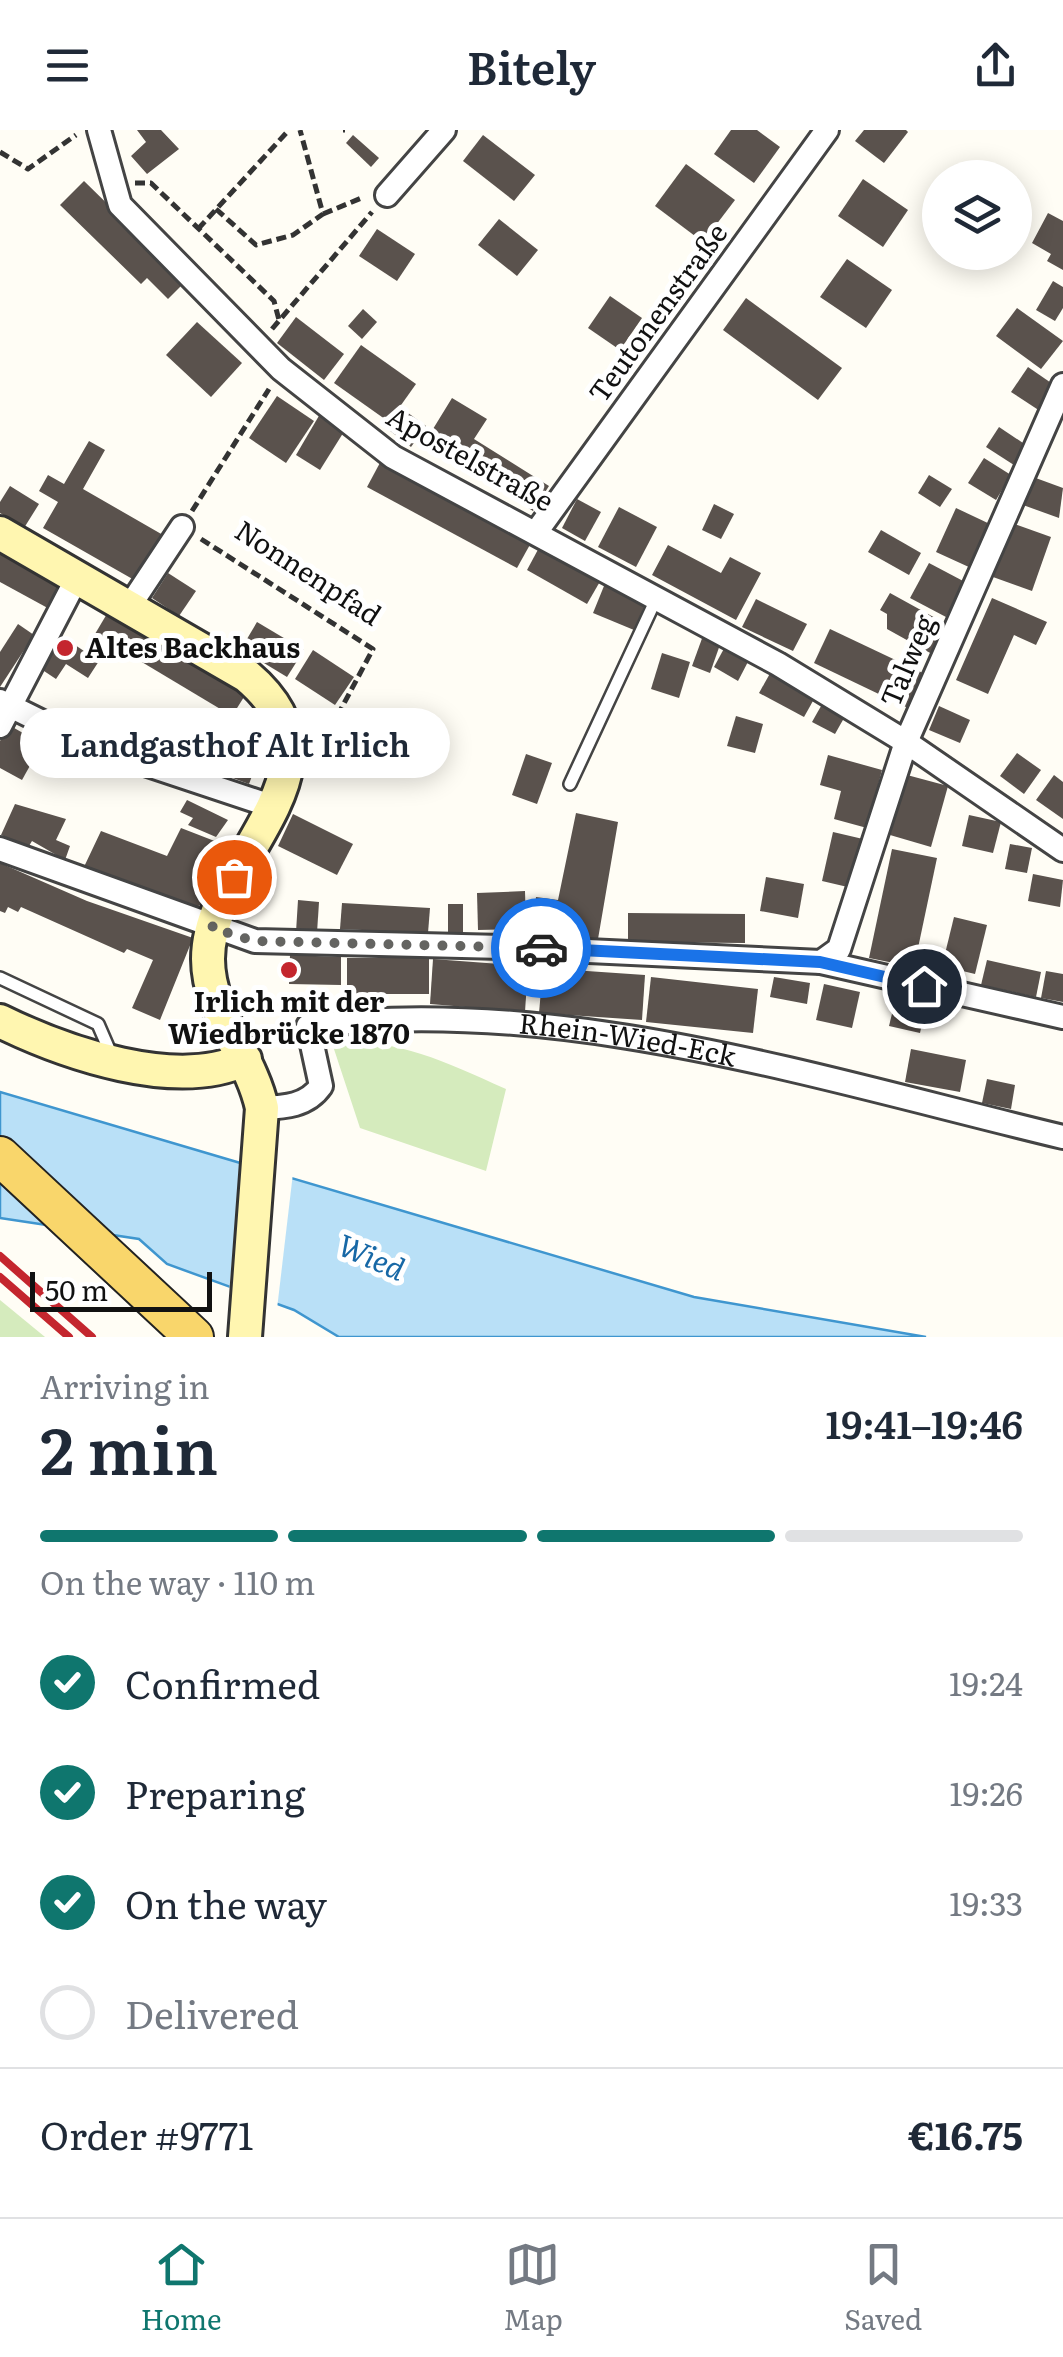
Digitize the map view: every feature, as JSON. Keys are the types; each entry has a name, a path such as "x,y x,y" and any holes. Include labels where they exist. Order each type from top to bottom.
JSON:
{"main road":[{"path":"0,1156 194,1337"}],"street":[{"name":"Apostelstraße","path":"99,130 120,206 281,369 394,456 657,598 906,742 1063,850"},
{"path":"388,195 444,130"},
{"name":"Teutonenstraße","path":"537,531 827,130"},
{"name":"Talweg","path":"820,962 838,948 906,742 1054,427 1063,385"},
{"path":"129,607 182,527"},
{"path":"0,533 248,676 270,698 284,726 288,760 274,807 212,928 212,988 245,1059 262,1108 263,1148 245,1324"},
{"path":"78,576 3,711 90,746 274,807"},
{"path":"0,850 254,941 503,946 820,962 1063,1017"},
{"name":"Rhein-Wied-Eck","path":"262,1108 298,1104 313,1098 321,1086 308,1026 369,1018 464,1021 673,1043 1063,1137"},
{"path":"0,1021 114,1060 188,1074 245,1059"}],"lane":[{"path":"570,784 657,598"},
{"path":"0,978 98,1024 114,1060"}],"path":[{"path":"0,152 28,169 83,130"},
{"path":"198,229 289,130"},
{"path":"216,209 256,245 293,235 323,214 300,130"},
{"path":"112,181 151,184 274,301 279,320"},
{"path":"258,345 388,195"},
{"path":"182,527 281,369"},
{"name":"Nonnenpfad","path":"182,527 374,649 308,769"}],"green space":[{"path":"331,1040 401,1048 506,1089 486,1171 360,1128"},
{"path":"0,1300 45,1337 0,1337"}],"water":[{"name":"Wied","path":"0,1092 694,1297 926,1337 339,1337 294,1310 167,1264 139,1239 0,1218"}],"pier":[{"path":"242,1159 293,1173 277,1309 229,1292"}],"building":[{"path":"137,130 161,130 179,149 147,174 131,156 146,142"},
{"path":"731,130 757,130 780,147 754,183 714,154"},
{"path":"864,130 908,132 884,163 855,141"},
{"path":"353,135 379,158 371,167 346,143"},
{"path":"483,135 535,175 514,201 463,161"},
{"path":"686,164 735,200 703,242 655,206"},
{"path":"863,179 908,210 883,247 838,216"},
{"path":"84,181 186,281 168,299 147,278 141,284 60,205"},
{"path":"1048,213 1063,221 1063,270 1047,261 1051,254 1032,243"},
{"path":"499,219 538,250 517,276 478,245"},
{"path":"377,229 415,254 397,281 359,256"},
{"path":"847,259 892,290 866,328 820,297"},
{"path":"1053,281 1063,287 1063,308 1055,321 1036,310"},
{"path":"610,296 642,318 620,350 588,328"},
{"path":"746,298 842,368 818,400 723,330"},
{"path":"1017,308 1063,341 1041,369 996,336"},
{"path":"363,309 377,322 362,339 348,326"},
{"path":"296,317 344,354 324,380 277,343"},
{"path":"197,322 242,363 211,397 166,355"},
{"path":"361,345 416,384 389,422 334,383"},
{"path":"1028,367 1057,387 1040,411 1011,392"},
{"path":"277,396 314,421 286,463 249,438"},
{"path":"452,398 487,419 474,439 549,486 533,511 425,442"},
{"path":"404,410 426,426 411,447 389,430"},
{"path":"320,414 345,430 320,470 296,455"},
{"path":"999,427 1029,447 1017,467 986,447"},
{"path":"89,441 105,450 83,489 163,535 136,581 43,528 58,502 39,491 48,475 64,484"},
{"path":"984,458 1011,475 996,500 968,483"},
{"path":"382,459 532,541 517,568 367,487"},
{"path":"929,475 952,489 940,507 918,493"},
{"path":"1033,477 1063,488 1059,518 1023,505"},
{"path":"10,486 39,504 24,528 0,513 0,502"},
{"path":"577,499 601,512 585,541 562,528"},
{"path":"714,504 734,514 721,539 702,530"},
{"path":"619,507 657,527 636,567 598,547"},
{"path":"956,508 992,525 971,568 936,552"},
{"path":"1012,523 1051,537 1032,591 993,577"},
{"path":"881,530 921,553 909,575 868,552"},
{"path":"541,544 602,578 587,604 527,570"},
{"path":"0,545 71,584 55,612 0,582"},
{"path":"668,545 721,573 730,557 761,573 736,620 652,575"},
{"path":"929,563 965,582 946,617 910,598"},
{"path":"168,573 196,591 179,616 152,598"},
{"path":"606,581 648,598 634,630 593,613"},
{"path":"890,593 948,625 932,654 887,629 887,614 880,610"},
{"path":"992,598 1047,622 1036,645 1014,635 988,694 956,680"},
{"path":"756,599 807,624 793,651 742,627"},
{"path":"111,607 249,689 232,716 95,634"},
{"path":"257,622 304,650 287,677 241,649"},
{"path":"18,624 34,635 0,687 0,652"},
{"path":"830,629 925,674 908,708 814,663"},
{"path":"704,633 722,639 710,673 692,666"},
{"name":"Altes Backhaus","path":"60,635 99,661 88,678 66,664 56,679 38,667"},
{"path":"727,643 751,656 738,681 714,667"},
{"path":"313,650 354,677 335,705 295,679"},
{"path":"662,653 690,662 679,698 651,689"},
{"path":"773,668 818,692 804,717 759,693"},
{"path":"825,699 848,711 835,734 812,722"},
{"path":"939,706 970,720 960,743 929,730"},
{"path":"736,716 763,724 755,753 727,746"},
{"path":"9,725 42,744 22,780 0,768 0,741"},
{"path":"219,725 265,742 249,784 211,770 215,760 207,757"},
{"path":"1017,753 1041,770 1024,794 1000,776"},
{"path":"526,754 552,763 537,804 512,795"},
{"path":"828,755 882,770 867,828 834,819 841,791 820,785"},
{"path":"907,775 948,786 931,847 890,835"},
{"path":"1054,775 1063,782 1063,819 1036,800"},
{"path":"187,800 228,820 216,837 188,825 193,818 180,812"},
{"path":"15,804 66,819 56,840 70,846 65,860 32,841 29,846 1,835"},
{"path":"576,813 618,822 598,939 532,931 536,897 558,900"},
{"path":"293,814 353,844 337,875 278,846"},
{"path":"969,815 1001,822 993,853 962,846"},
{"path":"181,828 230,847 202,905 190,908 83,869 101,831 167,856"},
{"path":"833,832 863,839 852,888 822,881"},
{"path":"1010,844 1032,848 1027,873 1005,869"},
{"path":"892,849 937,858 914,967 869,958"},
{"path":"0,863 87,901 193,938 160,1020 132,1008 153,960 127,949 124,953 21,907 18,912 8,907 5,913 0,911"},
{"path":"1033,874 1063,880 1060,907 1028,901"},
{"path":"766,877 804,884 798,918 760,911"},
{"path":"525,891 526,929 478,930 477,893"},
{"path":"298,900 319,902 317,933 296,932"},
{"path":"342,903 430,908 428,933 340,929"},
{"path":"448,904 463,904 463,933 448,933"},
{"path":"628,913 745,914 745,943 628,942"},
{"path":"954,917 987,925 975,974 942,966"},
{"path":"290,955 341,957 341,985 289,984"},
{"path":"347,958 429,958 429,994 347,994"},
{"path":"433,959 528,966 525,1012 430,1004"},
{"path":"987,960 1041,972 1036,997 981,985"},
{"path":"543,968 645,975 642,1020 539,1013"},
{"path":"1046,971 1063,974 1063,1002 1041,998"},
{"path":"651,977 758,989 753,1033 646,1022"},
{"path":"774,977 810,983 807,1004 770,997"},
{"path":"824,984 860,992 852,1028 816,1020"},
{"path":"897,993 927,1001 920,1033 889,1026"},
{"path":"911,1049 966,1060 960,1092 905,1082"},
{"path":"987,1079 1015,1085 1011,1109 982,1103"}],"railway":[{"path":"0,1256 92,1337"},
{"path":"0,1277 69,1337"}],"way so far":[{"path":"234,877 212,928 254,941 541,948"}],"place":[{"name":"Altes Backhaus","path":"65,648"},
{"name":"Landgasthof Alt Irlich","path":"234,877"},
{"name":"Irlich mit der Wiedbrücke 1870","path":"289,970"}],"route":[{"path":"541,948 820,962 924,986"}]}
